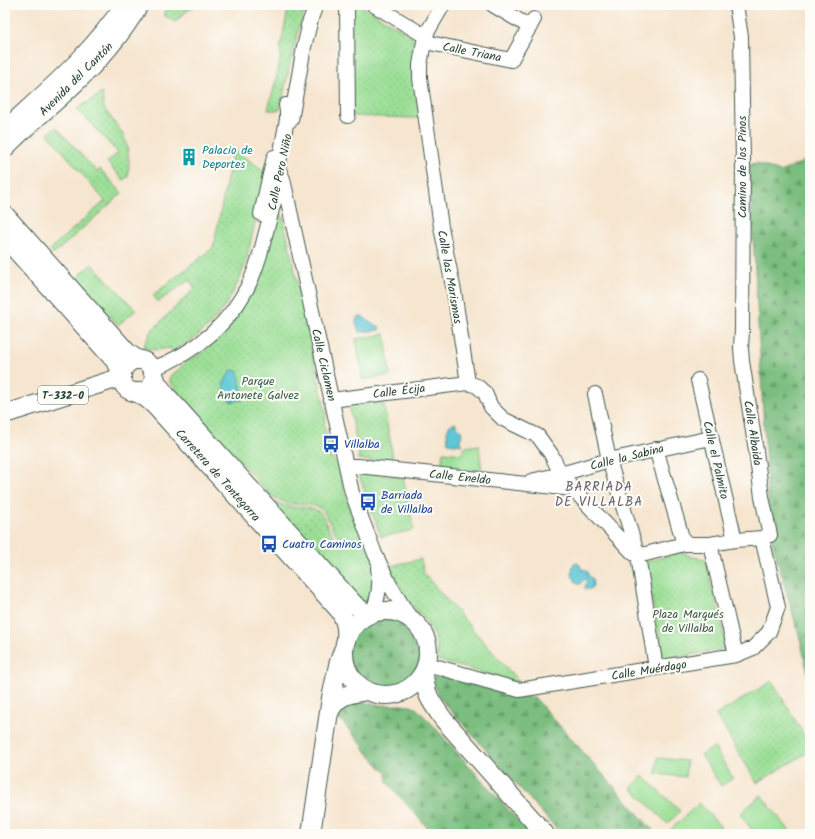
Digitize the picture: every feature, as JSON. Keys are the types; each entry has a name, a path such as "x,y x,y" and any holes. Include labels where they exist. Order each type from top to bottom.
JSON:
{"main road":[{"name":"Avenida del Cantón","path":"5,130 85,55 103,34 124,5"},
{"name":"Avenida del Cantón","path":"5,148 71,87 94,63 113,42 139,5"},
{"name":"Carretera de Tentegorra","path":"5,215 127,352 148,368 166,395 350,601 357,607 371,614"},
{"path":"5,238 116,362 121,371 122,377"},
{"path":"122,377 122,372 131,362 148,368 154,377 152,384 148,389 142,392 135,392"},
{"name":"Carretera de Tentegorra","path":"122,377 123,383 128,389 146,398 156,407 339,610 346,623 346,642"},
{"name":"T-332-0","path":"5,414 122,377"},
{"path":"311,834 331,698 341,654 350,632 355,625 371,614 390,611 410,618 419,627 426,638 428,651 425,687 430,700 444,720 545,834"},
{"path":"346,642 344,658 348,671 356,683 367,691 381,696 396,695 420,700 444,720"},
{"path":"396,695 412,687 421,678 426,668"},
{"path":"327,725 330,709 338,700 355,692 367,691"}],"street":[{"name":"Calle Pero Niño","path":"227,317 241,286 251,256 298,54 316,5"},
{"path":"347,5 348,116"},
{"name":"Calle Triana","path":"374,5 425,36 430,44 511,60 532,22 493,5"},
{"name":"Calle las Marismas","path":"442,5 425,36 420,65 420,78 442,227 454,291 468,383"},
{"name":"Camino de los Pinos","path":"736,5 741,45 743,162 742,330"},
{"name":"Calle Pero Niño","path":"148,368 181,355 212,334 227,317 250,281 260,254 281,174 304,47 311,19"},
{"path":"281,174 278,168 287,119 286,105"},
{"name":"Calle Ciclamen","path":"281,174 352,493 375,554 391,587 410,618"},
{"path":"271,214 273,210 277,208 284,208 290,212"},
{"name":"Calle Albaida","path":"742,330 742,361 754,437 766,536"},
{"name":"Calle el Palmito","path":"698,380 735,540"},
{"path":"468,383 477,386 485,394 491,407 503,419 538,436 551,454 561,474 573,489 633,553 638,556 684,544 710,544 766,536"},
{"name":"Calle Écija","path":"331,400 468,383"},
{"path":"595,394 609,460 638,556 656,668"},
{"name":"Calle la Sabina","path":"520,484 609,460 711,438"},
{"path":"656,449 684,544"},
{"name":"Calle Eneldo","path":"346,466 573,489"},
{"name":"Calle Muérdago","path":"426,668 519,690 736,655 753,648 769,632 778,607 766,536"},
{"path":"710,544 736,655"},
{"name":"Calle Ciclamen","path":"371,614 377,601 379,589 379,576 375,554"}],"green space":[{"path":"168,5 196,5 175,22 164,15"},
{"path":"289,5 307,5 295,44 280,110 268,110 280,60 280,48"},
{"path":"347,5 360,5 412,36 417,54 420,117 348,116"},
{"path":"102,93 104,108 124,136 128,150 128,177 123,180 107,162 118,153 77,109"},
{"path":"56,127 97,172 100,169 122,193 54,254 50,249 105,201 48,134"},
{"path":"234,150 266,172 243,270 231,296 224,307 207,328 197,336 173,351 169,348 157,350 143,348 151,331 195,288 189,280 158,302 153,295 213,248"},
{"path":"810,156 810,684 801,642 770,535 749,164 757,163 780,172 807,160"},
{"name":"Parque Antonete Galvez","path":"278,213 283,217 326,413 324,425 331,457 339,467 345,495 368,537 354,540 344,540 336,534 325,514 319,508 311,505 287,503 270,495 171,384 169,379 171,375 185,363 201,353 218,339 239,313"},
{"path":"92,264 136,310 118,325 76,278"},
{"path":"385,334 390,375 363,380 356,339"},
{"path":"383,400 394,464 358,459 359,454 349,405"},
{"path":"479,445 482,473 441,468 443,452 462,454 464,447"},
{"path":"358,472 403,477 414,530 381,537"},
{"path":"273,502 284,506 310,508 318,511 324,517 332,534 340,541 345,543 350,544 369,540 379,576 363,619 347,634"},
{"name":"Plaza Marqués de Villalba","path":"682,552 692,557 705,559 720,615 727,649 663,659 645,562"},
{"path":"421,559 424,574 519,682 437,660 436,642 430,628 401,589 390,566"},
{"path":"387,612 395,613 410,619 422,631 428,646 428,662 422,677 410,689 395,695 387,696 379,695 364,689 352,677 346,662 345,654 346,646 352,631 364,619 379,613"},
{"path":"435,674 513,696 534,697 656,834 561,834 443,702 434,685"},
{"path":"772,681 810,745 810,751 757,783 716,715"},
{"path":"359,702 382,705 411,706 417,709 530,834 433,834 387,782 386,773 362,747 363,746 337,716 345,706 351,703"},
{"path":"714,747 733,778 721,786 701,755"},
{"path":"658,758 687,761 685,777 656,774"},
{"path":"643,776 680,811 668,824 631,788"},
{"path":"761,795 792,834 755,834 740,814"},
{"path":"699,803 721,827 714,834 666,834"}],"water":[{"path":"362,316 375,326 379,326 380,330 359,332 356,323 357,317"},
{"path":"231,370 238,371 243,400 230,402 223,385"},
{"path":"456,423 456,426 461,431 462,435 459,441 462,442 462,445 448,443 447,431 450,425"},
{"path":"574,563 580,565 581,569 586,570 588,576 592,578 592,588 585,589 587,582 585,579 579,585 575,580 572,575"}],"place":[{"name":"Palacio de Deportes","path":"189,157"},
{"name":"Villalba","path":"331,444"},
{"name":"Barriada de Villalba","path":"368,502"},
{"name":"Cuatro Caminos","path":"269,544"}],"district":[{"name":"BARRIADA DE VILLALBA","path":"599,494"}]}
